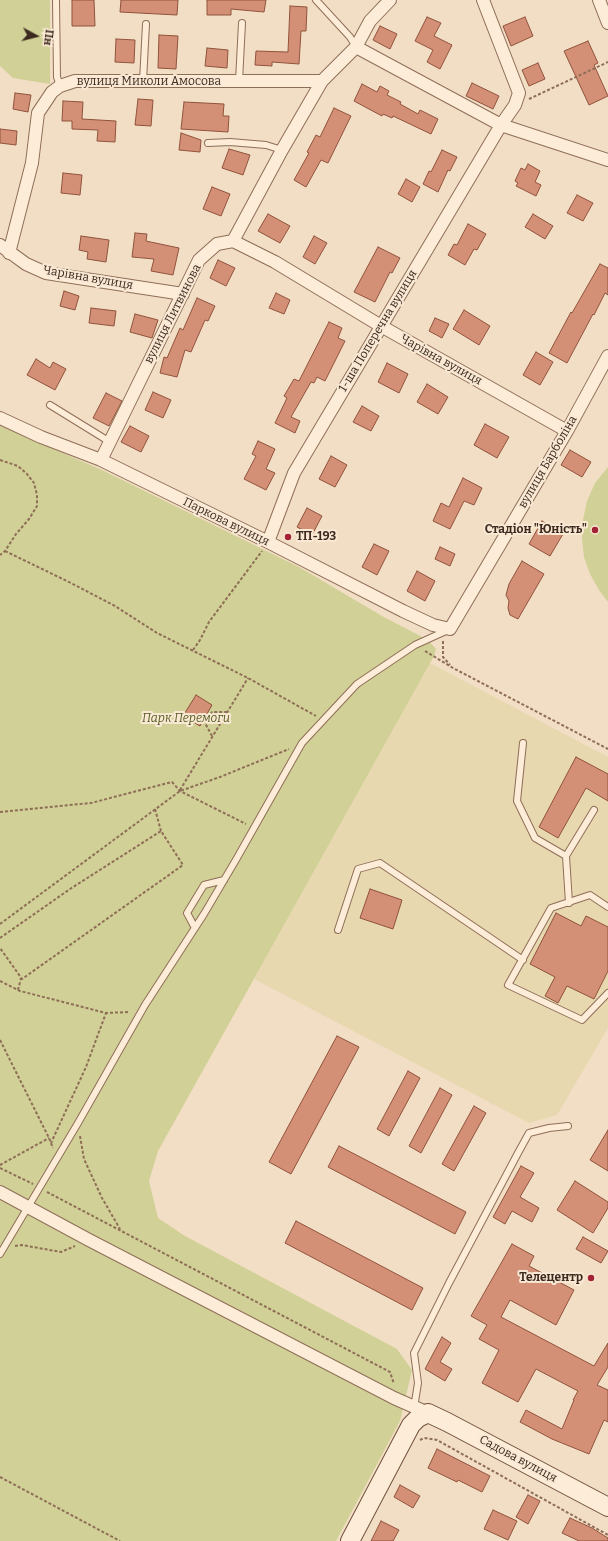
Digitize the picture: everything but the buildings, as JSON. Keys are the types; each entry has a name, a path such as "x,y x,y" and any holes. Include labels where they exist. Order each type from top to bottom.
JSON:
{"street":[{"path":"233,241 282,150 322,81 356,47 370,21 390,0"},
{"path":"483,0 519,93 515,105"},
{"path":"599,0 608,23"},
{"path":"356,47 501,125 608,160"},
{"name":"вулиця Миколи Амосова","path":"4,249 32,164 38,113 52,92 60,86 75,81 322,81"},
{"name":"1-ша Поперечна вулиця","path":"268,542 294,473 501,125 515,105"},
{"name":"Чарівна вулиця","path":"233,241 275,262 381,326 567,431"},
{"name":"вулиця Литвинова","path":"101,460 199,260 217,244 233,241"},
{"name":"Чарівна вулиця","path":"4,249 26,264 46,273 183,294"},
{"name":"вулиця Барболіна","path":"450,629 567,431 608,356"},
{"name":"Паркова вулиця","path":"0,418 41,437 101,460 268,542 403,611 433,625 450,629"},
{"path":"0,1192 89,1240 421,1411 418,1418 411,1426 352,1540"},
{"name":"Садова вулиця","path":"421,1411 447,1422 608,1507"}],"lane":[{"path":"56,0 57,77 60,86"},
{"path":"316,0 350,37 356,47"},
{"path":"239,82 242,23"},
{"path":"143,81 146,24"},
{"path":"208,143 237,142 266,145 282,150"},
{"path":"50,406 110,442"},
{"path":"1,1251 78,1123 141,1012 224,880 302,743 357,684 415,645 450,629"},
{"path":"523,743 517,801 536,838 566,856"},
{"path":"569,902 566,856 594,810"},
{"path":"338,930 358,868 380,863 522,960"},
{"path":"195,928 187,913 204,885 224,880"},
{"path":"608,907 590,896 551,908 508,985 582,1020 608,993"},
{"path":"421,1411 414,1353 449,1283 529,1134 548,1128 568,1126"}],"path":[{"path":"515,105 608,62"},
{"path":"0,460 18,466 27,474 34,482 37,494 37,506 33,513 16,534 5,551 0,555"},
{"path":"193,650 209,622 256,561 268,542"},
{"path":"5,551 115,606 158,633 248,678 324,720"},
{"path":"450,629 443,641 442,658 453,668"},
{"path":"415,645 453,668 608,749"},
{"path":"180,791 248,678"},
{"path":"212,736 205,723 212,712 228,712"},
{"path":"0,924 180,791 220,777 302,743"},
{"path":"0,812 91,803 172,782 180,791 254,828"},
{"path":"21,978 22,979 183,865 161,832 155,809"},
{"path":"0,938 76,885 151,836 161,832"},
{"path":"0,948 21,978 18,991"},
{"path":"0,981 18,991 105,1013 141,1012"},
{"path":"51,1142 86,1067 105,1013"},
{"path":"0,1040 51,1142 56,1159"},
{"path":"78,1123 84,1159 102,1198 121,1230"},
{"path":"0,1166 49,1138"},
{"path":"0,1166 39,1188 390,1372"},
{"path":"1,1251 22,1245 61,1252 89,1240"},
{"path":"417,1441 424,1438 437,1440 608,1535"},
{"path":"0,1477 120,1541"}],"shaded area":[{"path":"430,663 608,757 608,1028 557,1115 529,1123 254,979"}],"green space":[{"path":"0,0 50,0 50,84 13,78 0,66"},
{"name":"Парк Перемоги","path":"0,426 102,470 299,567 382,616 428,640 436,649 434,656 158,1151 149,1181 158,1218 185,1236 397,1349 412,1370 400,1421 336,1541 0,1541"},
{"name":"Стадіон \"Юність\"","path":"608,467 608,602 590,574 584,557 582,539 583,520 587,501 595,483"}],"place":[{"name":"Стадіон \"Юність\"","path":"595,530"},
{"name":"ТП-193","path":"288,537"},
{"name":"Телецентр","path":"591,1278"}]}
